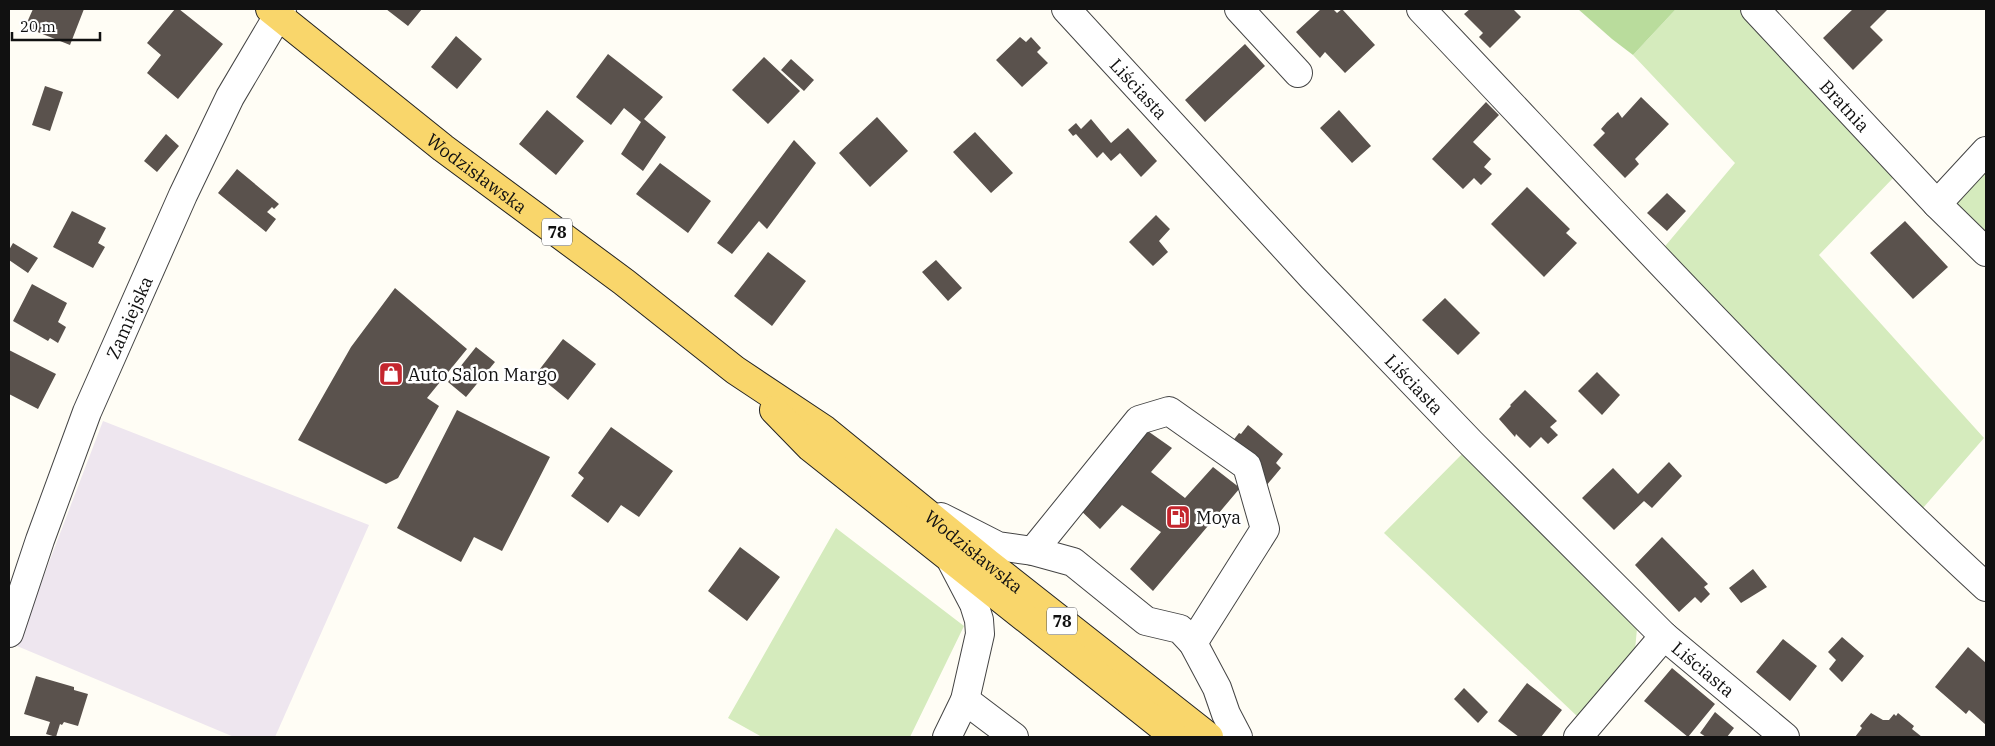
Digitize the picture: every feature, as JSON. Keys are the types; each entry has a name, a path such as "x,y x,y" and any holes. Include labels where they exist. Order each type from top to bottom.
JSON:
{"main road":[{"name":"Wodzisławska","path":"276,11 443,148 624,282 735,370 825,430 915,504 1209,737"},
{"name":"Wodzisławska","path":"735,370 810,447 952,562 1175,737"}],"street":[{"name":"Liściasta","path":"1066,9 1320,285 1471,443 1664,636 1785,737"},
{"path":"1239,9 1298,73"},
{"path":"1421,9 1793,399 1899,506 1986,587"},
{"name":"Bratnia","path":"1755,9 1937,204 1986,252"},
{"name":"Zamiejska","path":"9,633 40,540 87,412 179,204 230,96 276,11"},
{"path":"1937,204 1986,151"},
{"path":"1034,551 1139,420 1169,411 1247,466 1265,529 1193,643"},
{"path":"915,504 998,546 1034,551 1073,562 1146,621 1180,629 1193,643 1217,688 1226,714 1238,737"},
{"path":"947,737 965,700 980,634 979,620 974,604 952,562"},
{"path":"1578,737 1664,636"},
{"path":"965,700 1014,737"}],"shaded area":[{"path":"103,421 369,525 275,737 234,737 17,646"}],"green space":[{"path":"1578,9 1676,9 1633,55"},
{"path":"1676,9 1740,9 1895,176 1819,255 1984,438 1923,508 1661,251 1735,163 1633,55"},
{"path":"1986,164 1986,232 1950,200"},
{"path":"1465,451 1637,629 1634,660 1579,718 1384,533"},
{"path":"836,528 964,626 910,737 762,737 728,718"}],"building":[{"path":"33,9 84,9 70,45 25,27"},
{"path":"175,9 179,9 223,44 178,99 147,73 161,55 147,43"},
{"path":"386,9 422,9 408,26"},
{"path":"1321,9 1333,9 1337,13 1342,9 1375,45 1345,73 1325,52 1320,58 1296,32"},
{"path":"1470,9 1513,9 1521,17 1490,48 1479,37 1483,33 1464,14"},
{"path":"1853,9 1888,9 1870,27 1883,40 1853,70 1823,38"},
{"path":"456,36 482,59 457,89 431,67"},
{"path":"1020,37 1026,42 1031,37 1041,48 1037,52 1048,63 1022,87 996,60"},
{"path":"1245,44 1265,66 1205,122 1185,100"},
{"path":"608,54 663,97 644,119 666,137 643,171 621,154 641,122 624,108 611,125 576,97"},
{"path":"764,57 800,91 768,124 732,90"},
{"path":"791,59 814,80 804,91 781,70"},
{"path":"45,86 63,92 50,131 32,125"},
{"path":"1641,97 1669,124 1635,159 1639,164 1625,178 1593,145 1605,133 1601,129 1607,122 1618,112 1622,118"},
{"path":"1486,102 1499,115 1473,142 1491,159 1484,167 1492,174 1481,185 1474,178 1463,189 1432,159"},
{"path":"547,110 584,141 556,175 519,144"},
{"path":"1339,110 1371,146 1352,163 1320,128"},
{"path":"877,117 908,151 870,187 839,153"},
{"path":"1091,119 1111,143 1128,128 1157,161 1141,177 1120,153 1111,161 1103,152 1097,158 1076,134 1073,136 1068,130 1076,123 1081,129"},
{"path":"975,132 1013,173 991,193 953,152"},
{"path":"166,134 179,146 157,172 144,161"},
{"path":"794,140 816,163 767,229 759,221 732,254 717,243"},
{"path":"660,163 711,201 688,233 636,194"},
{"path":"237,169 279,204 267,212 276,219 266,232 218,193"},
{"path":"1527,187 1570,229 1566,233 1577,243 1544,277 1491,224"},
{"path":"1667,193 1686,211 1667,231 1647,213"},
{"path":"72,211 106,228 98,243 105,247 93,268 53,247"},
{"path":"1156,215 1170,229 1159,241 1168,252 1153,266 1129,242"},
{"path":"1905,221 1948,267 1913,299 1870,253"},
{"path":"13,243 38,258 28,273 9,260 9,250"},
{"path":"768,252 806,281 772,326 734,296"},
{"path":"936,260 962,288 948,301 922,272"},
{"path":"32,284 67,303 58,322 66,327 58,343 50,338 48,341 13,321"},
{"name":"Auto Salon Margo","path":"395,288 467,349 427,398 439,406 398,478 386,484 298,440 351,347"},
{"path":"1445,298 1480,333 1458,355 1422,320"},
{"path":"563,339 596,364 568,400 536,374"},
{"path":"476,347 495,362 466,397 448,382"},
{"path":"9,350 56,374 38,409 9,394"},
{"path":"1597,372 1620,395 1602,415 1578,391"},
{"path":"1525,390 1557,421 1550,427 1558,435 1548,444 1541,437 1530,448 1516,434 1515,437 1499,419"},
{"path":"457,410 550,457 502,551 474,537 461,562 397,528"},
{"path":"1248,425 1283,454 1276,463 1281,468 1266,486 1224,452"},
{"path":"611,427 673,471 639,517 621,505 608,523 571,496 584,478 578,473"},
{"name":"Moya","path":"1142,427 1172,448 1151,472 1185,498 1213,467 1240,488 1153,591 1130,569 1161,532 1122,505 1100,529 1073,503"},
{"path":"1669,462 1682,476 1652,508 1644,501 1614,530 1582,498 1613,468 1638,494"},
{"path":"1662,537 1708,584 1704,587 1710,594 1701,603 1695,597 1679,612 1635,565"},
{"path":"740,547 780,577 747,621 708,591"},
{"path":"1753,569 1767,587 1741,603 1729,588"},
{"path":"1842,637 1864,656 1842,682 1829,669 1836,660 1828,652"},
{"path":"1783,639 1817,666 1790,701 1756,672"},
{"path":"1968,647 1986,663 1986,725 1969,710 1966,714 1935,687"},
{"path":"1672,668 1715,704 1688,737 1644,701"},
{"path":"36,676 74,687 74,690 88,694 78,726 64,722 62,725 60,724 56,737 46,734 50,722 24,714"},
{"path":"1527,683 1562,710 1541,737 1519,737 1498,721"},
{"path":"1464,688 1488,712 1478,723 1454,699"},
{"path":"1715,712 1734,728 1727,737 1706,737 1700,733"},
{"path":"1871,713 1883,720 1889,720 1894,714 1896,716 1898,713 1914,726 1912,729 1922,737 1855,737 1862,728 1860,726"}],"place":[{"name":"Auto Salon Margo","path":"391,374"},
{"name":"Moya","path":"1178,517"}]}
